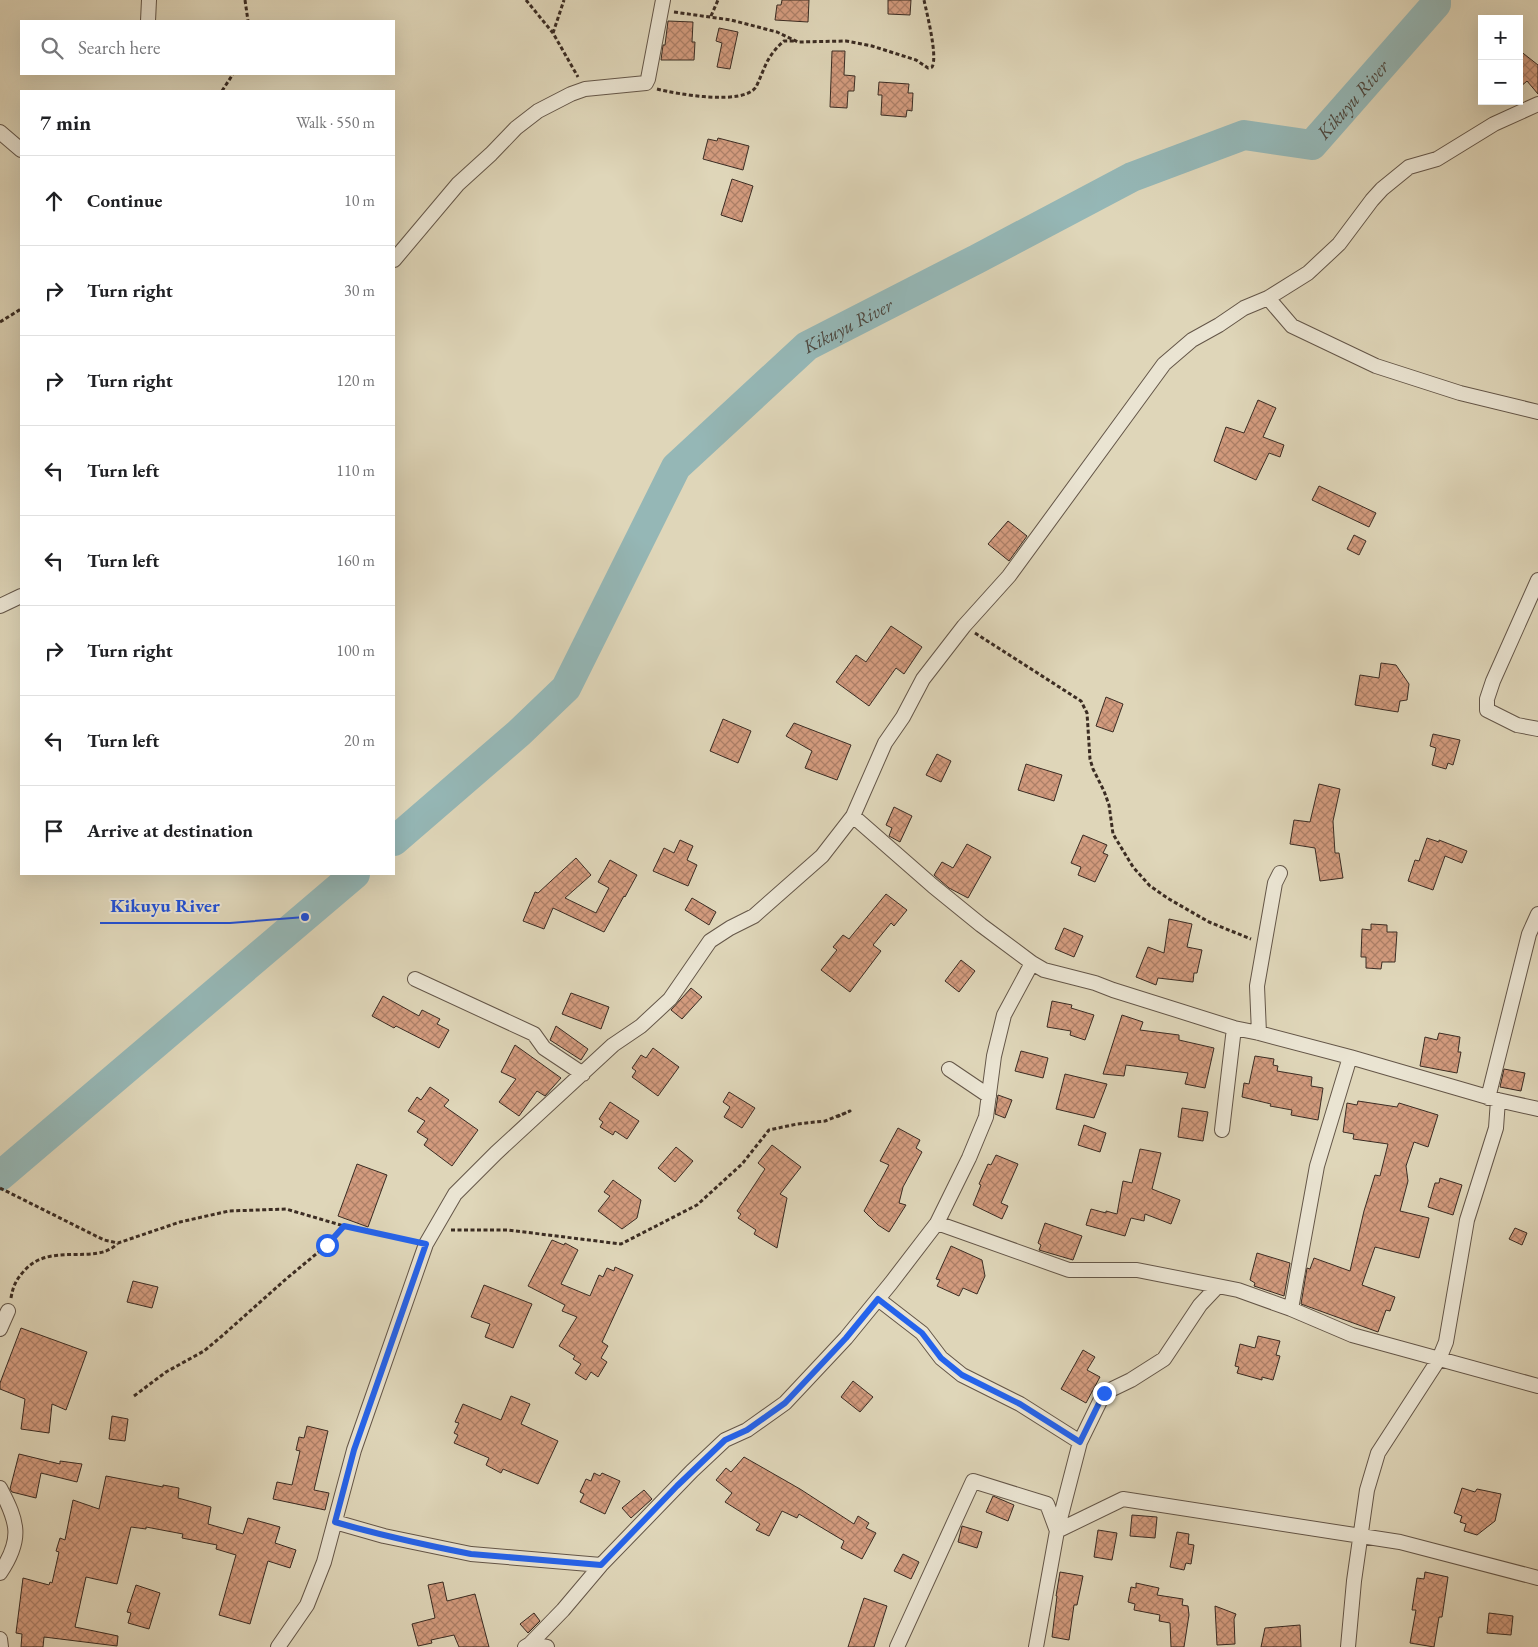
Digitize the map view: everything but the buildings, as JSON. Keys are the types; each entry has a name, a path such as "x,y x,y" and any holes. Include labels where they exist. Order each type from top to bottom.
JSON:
{"street":[{"path":"148,20 149,0"},
{"path":"395,259 458,184 516,128 538,111 584,89 646,83 662,5"},
{"path":"278,1647 306,1605 324,1562 354,1450 426,1244 455,1194 613,1045 641,1026 670,999 710,941 754,916 822,856 854,816 885,743 924,679 964,626 1009,576 1164,364 1192,340 1244,308 1268,298 1314,267 1339,244 1382,189 1410,167 1438,159 1494,124 1538,104"},
{"path":"0,132 20,149"},
{"path":"1268,298 1292,326 1376,366 1460,394 1538,412"},
{"path":"1538,580 1493,681 1487,699 1487,710 1517,725 1538,729"},
{"path":"0,606 20,596"},
{"path":"854,816 933,886 981,925 1044,970 1095,983 1234,1028 1350,1057 1493,1099 1538,1109"},
{"path":"1259,1033 1257,986 1275,883 1280,873"},
{"path":"1348,1647 1367,1490 1378,1453 1439,1359 1446,1342 1467,1220 1496,1128 1493,1099 1529,934 1538,914"},
{"path":"528,1646 563,1610 601,1565 677,1486 725,1440 747,1430 785,1403 846,1338 937,1223 980,1134 986,1117 994,1056 1004,1015 1032,963"},
{"path":"415,979 534,1034 544,1048 583,1074"},
{"path":"1222,1130 1234,1028"},
{"path":"1291,1309 1317,1166 1350,1057"},
{"path":"949,1069 989,1096"},
{"path":"937,1223 1069,1270 1138,1270 1238,1290 1291,1309 1352,1335 1538,1386"},
{"path":"1036,1647 1057,1531 1080,1442 1104,1393 1131,1380 1164,1359 1200,1305 1217,1287"},
{"path":"878,1299 922,1333 941,1358 962,1375 1020,1404 1080,1442"},
{"path":"0,1329 8,1311"},
{"path":"897,1647 973,1481 1047,1504 1057,1531"},
{"path":"0,1488 16,1527 15,1545 0,1573"},
{"path":"1057,1531 1124,1499 1400,1542 1538,1578"},
{"path":"335,1522 384,1536 471,1554 601,1565"},
{"path":"0,1639 1,1647"},
{"path":"528,1646 546,1647"}],"path":[{"path":"245,0 248,20"},
{"path":"526,0 553,33 584,89"},
{"path":"553,33 564,0"},
{"path":"711,16 718,0"},
{"path":"646,83 658,89 701,96 736,96 747,93 755,88 768,60 784,40 798,42 846,41 889,51 916,60 928,68 932,67 935,55 924,0"},
{"path":"662,5 777,32 798,42"},
{"path":"223,90 233,75"},
{"path":"0,322 20,310"},
{"path":"964,626 1008,653 1053,685 1081,701 1087,714 1090,758 1093,770 1100,781 1106,798 1113,834 1133,867 1150,886 1193,914 1263,946"},
{"path":"433,1230 508,1230 621,1244 697,1205 742,1164 769,1130 825,1121 850,1111 837,1117"},
{"path":"0,1188 104,1240 118,1243"},
{"path":"8,1311 13,1284 28,1266 41,1258 106,1251 118,1243 180,1222 229,1210 286,1209 344,1226 426,1244"},
{"path":"134,1396 166,1372 204,1351 327,1245 344,1226"}],"waterway":[{"name":"Kikuyu River","path":"395,840 519,733 566,688 676,467 807,346 1132,177 1244,135 1312,145 1436,4 1436,0"},
{"name":"Kikuyu River","path":"0,1176 354,875"}],"place":[{"name":"Kikuyu River","path":"305,917"}],"route":[{"path":"327,1245 344,1226 426,1244 354,1450 335,1522 384,1536 450,1550 471,1554 601,1565 677,1486 725,1440 747,1430 785,1403 846,1338 878,1299 922,1333 941,1358 962,1375 1020,1404 1080,1442 1104,1393"}]}
